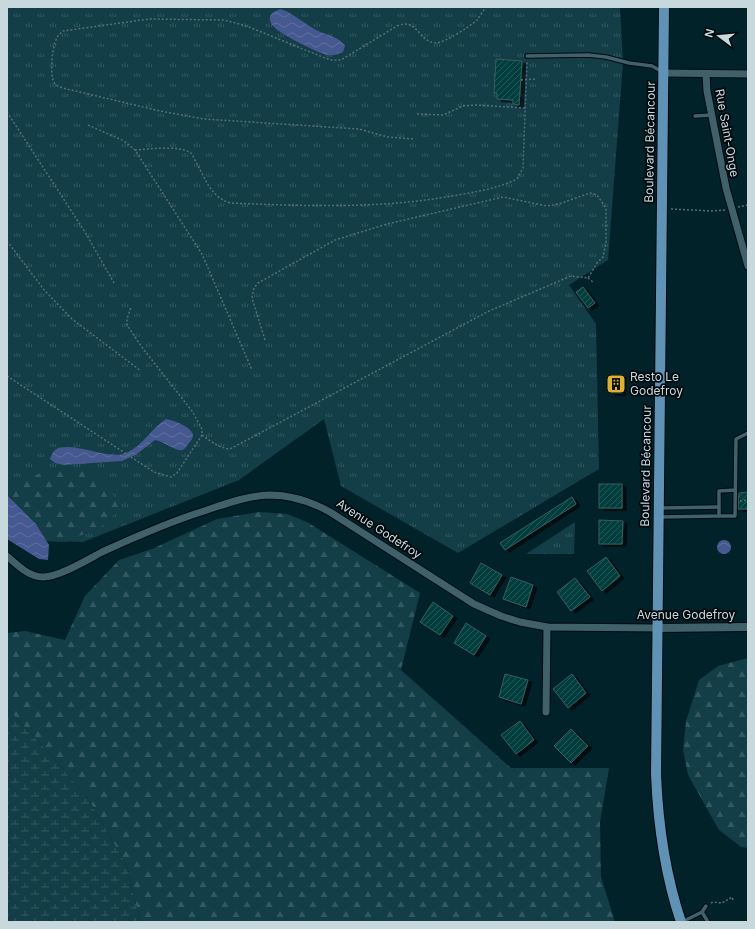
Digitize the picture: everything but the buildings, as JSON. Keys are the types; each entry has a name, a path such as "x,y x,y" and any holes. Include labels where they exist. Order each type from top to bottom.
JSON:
{"main road":[{"name":"Boulevard Bécancour","path":"664,7 656,764 660,837 666,868 681,922"}],"street":[{"path":"664,73 748,74"},
{"name":"Rue Saint-Onge","path":"706,74 712,115 728,198 748,266"},
{"name":"Avenue Godefroy","path":"7,556 30,573 37,576 49,576 146,532 194,514 248,498 269,495 282,496 304,501 330,512 448,588 487,610 520,622 547,627 748,627"},
{"path":"546,712 547,627"}],"lane":[{"path":"527,56 588,55 606,57 629,63 652,66 664,73"},
{"path":"695,116 712,115"},
{"path":"659,512 735,516 736,439 748,433"},
{"path":"719,516 719,490 735,490"},
{"path":"659,512 719,507"},
{"path":"681,922 702,912 706,906"},
{"path":"702,912 708,922"}],"path":[{"path":"413,139 388,137 359,129 204,120 67,89 54,83 52,75 54,45 58,36 63,31 148,19 222,20 248,27 325,58 341,60 404,23 412,25 429,41 436,43 443,41 473,24 486,7"},
{"path":"135,150 172,149 192,154 212,192 221,201 230,203 328,206 431,200 488,190 517,179 523,168 527,56"},
{"path":"521,80 536,79"},
{"path":"417,114 443,115 463,106 475,105 526,108"},
{"path":"7,112 85,232 114,283"},
{"path":"88,125 124,141 135,150 202,254 252,370"},
{"path":"265,340 252,298 254,288 258,283 335,240 387,224 503,197 547,206 560,204 590,193 597,195 606,208 606,243 603,257 597,263 588,278"},
{"path":"735,208 748,206"},
{"path":"670,209 712,211 726,210"},
{"path":"7,241 45,291 72,319 141,371"},
{"path":"202,435 224,449 230,449 489,311 571,276 588,278 593,282"},
{"path":"7,376 148,468 163,476 171,477 177,473 202,435 202,429 192,411 141,346 128,325 127,319 131,307"},
{"path":"706,906 713,902 722,903 732,897 733,900"}],"green space":[{"path":"7,7 620,7 623,63 608,260 569,285 596,324 599,469 458,553 341,486 324,419 239,480 83,542 46,541 36,524 7,495"},
{"path":"90,466 108,484 119,509 106,524 66,542 46,541 36,524 7,495 7,489 47,470"},
{"path":"259,512 287,514 307,522 420,593 401,670 511,768 609,768 600,822 601,877 615,922 140,922 127,866 87,797 7,708 7,633 25,631 65,640 85,596 119,560 152,549 217,519"},
{"path":"575,522 574,554 526,554"},
{"path":"748,658 748,848 741,847 719,830 688,775 683,750 686,721 699,680 718,666"},
{"path":"7,708 87,797 127,866 140,922 7,922"}],"water":[{"path":"280,9 318,31 340,40 345,46 343,52 336,55 323,54 279,31 272,24 270,18 273,13"},
{"path":"166,419 182,424 192,432 192,439 183,450 155,440 137,454 122,461 63,465 55,463 50,459 54,451 59,448 66,447 84,449 110,455 125,453 138,446"},
{"path":"7,495 36,524 49,545 48,560 39,559 7,539"},
{"path":"721,540 727,540 731,544 731,550 727,554 721,554 717,550 717,544"}],"place":[{"name":"Resto Le Godefroy","path":"616,384"}]}
